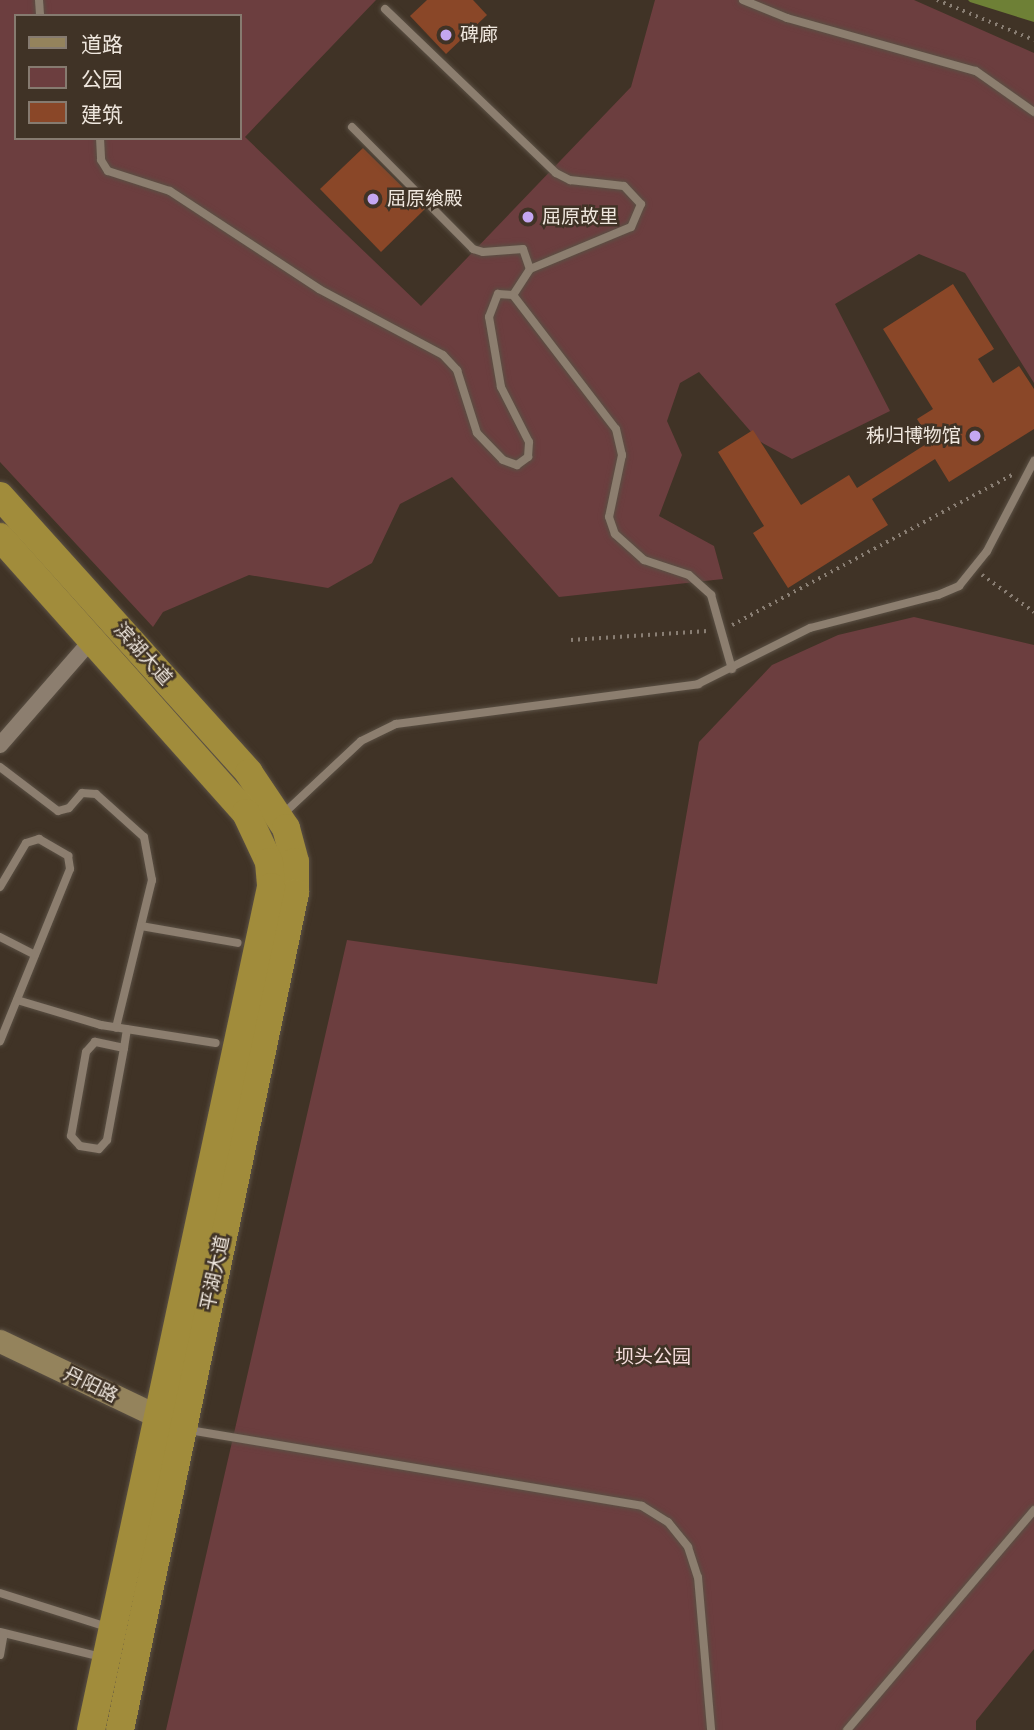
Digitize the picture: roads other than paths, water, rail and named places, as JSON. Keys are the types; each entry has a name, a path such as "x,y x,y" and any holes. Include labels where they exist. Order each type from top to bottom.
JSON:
{"highway":[{"name":"滨湖大道","path":"0,496 249,773 270,827"},
{"name":"滨湖大道","path":"0,537 230,793 270,827"},
{"name":"平湖大道","path":"120,1730 126,1633 170,1423 295,893 295,862 270,827"},
{"name":"平湖大道","path":"91,1730 106,1658 126,1633"}],"main road":[{"name":"丹阳路","path":"0,1341 170,1423"}],"street":[{"path":"0,745 111,619"}],"lane":[{"path":"743,0 787,18 976,71 1034,112"},
{"path":"385,9 556,173 570,180 624,186 637,196 640,212 631,227 530,269 513,295"},
{"path":"352,127 473,249 523,249 530,269"},
{"path":"100,140 103,165 114,174 146,179 170,191 319,289 443,355 457,370 477,433 503,460 517,465 528,457 529,442 501,387 489,317 498,294 513,295 616,429 622,455 609,517 615,534 644,560 701,583 719,609 732,669"},
{"path":"270,827 361,741 396,724 680,688 732,669 821,624 938,595 959,586 975,570 1034,461"},
{"path":"0,767 58,811 69,808 82,793 96,794 134,825 151,860 152,880 116,1028"},
{"path":"0,887 26,843 39,839 68,856 69,869 0,1041"},
{"path":"141,926 238,943"},
{"path":"0,937 35,955"},
{"path":"17,1000 116,1028 216,1043"},
{"path":"124,1048 95,1042 86,1052 71,1136 80,1146 99,1149 107,1140 124,1048 127,1030"},
{"path":"170,1423 642,1506 668,1522 688,1547 698,1577 711,1730"},
{"path":"847,1730 1034,1510"},
{"path":"0,1592 126,1633"},
{"path":"0,1655 2,1633 106,1658"}],"place":[{"name":"碑廊","path":"446,35"},
{"name":"屈原飨殿","path":"373,199"},
{"name":"屈原故里","path":"528,217"},
{"name":"秭归博物馆","path":"975,436"}],"park label":[{"name":"坝头公园","path":"653,1357"}]}
